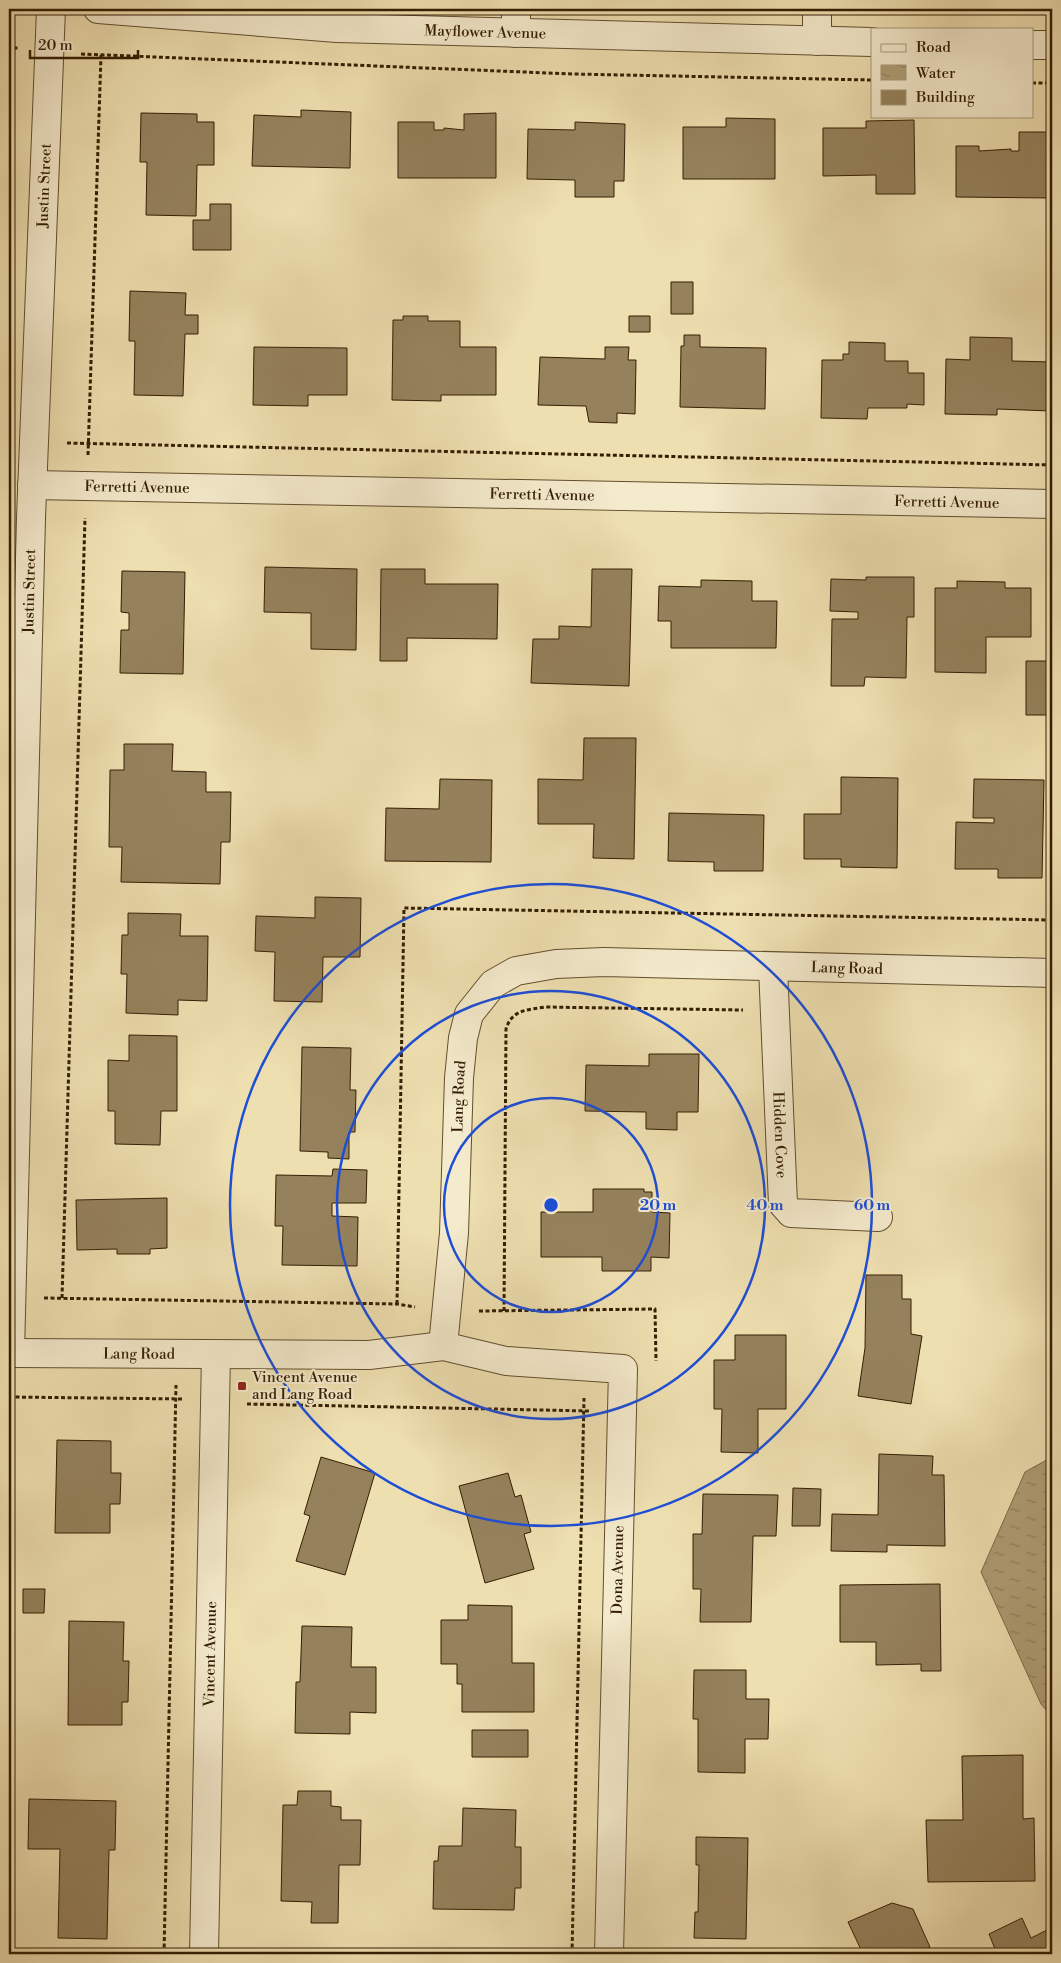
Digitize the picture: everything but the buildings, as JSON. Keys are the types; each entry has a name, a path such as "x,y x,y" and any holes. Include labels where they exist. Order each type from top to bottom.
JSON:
{"street":[{"name":"Justin Street","path":"9,1353 12,1297 32,485 51,9"},
{"name":"Mayflower Avenue","path":"98,9 337,28 516,21 816,41 871,42"},
{"path":"816,41 818,9"},
{"path":"1034,45 1052,45"},
{"name":"Ferretti Avenue","path":"32,485 1052,504"},
{"name":"Lang Road","path":"9,1353 369,1355 443,1346 454,1233 458,1078 463,1038 469,1014 493,984 516,971 556,964 604,962 1052,973"},
{"name":"Hidden Cove","path":"773,967 783,1204 791,1213 878,1217"},
{"name":"Dona Avenue","path":"443,1346 506,1361 623,1368 608,1954"},
{"name":"Vincent Avenue","path":"204,1954 216,1355"}],"path":[{"path":"9,130 11,48 101,56 573,74 871,80"},
{"path":"62,1298 101,56"},
{"path":"1034,83 1052,83"},
{"path":"34,442 1052,465"},
{"path":"504,1311 506,1029 509,1019 518,1012 545,1007 775,1010"},
{"path":"12,1297 397,1304 446,1312 655,1309 656,1365"},
{"path":"164,1954 176,1354"},
{"path":"572,1954 584,1366"},
{"path":"9,1397 176,1399 216,1402 622,1412"}],"water":[{"path":"1052,1457 1052,1717 1041,1704 981,1572 1025,1472"}],"place":[{"name":"Vincent Avenue and Lang Road","path":"242,1386"}]}
